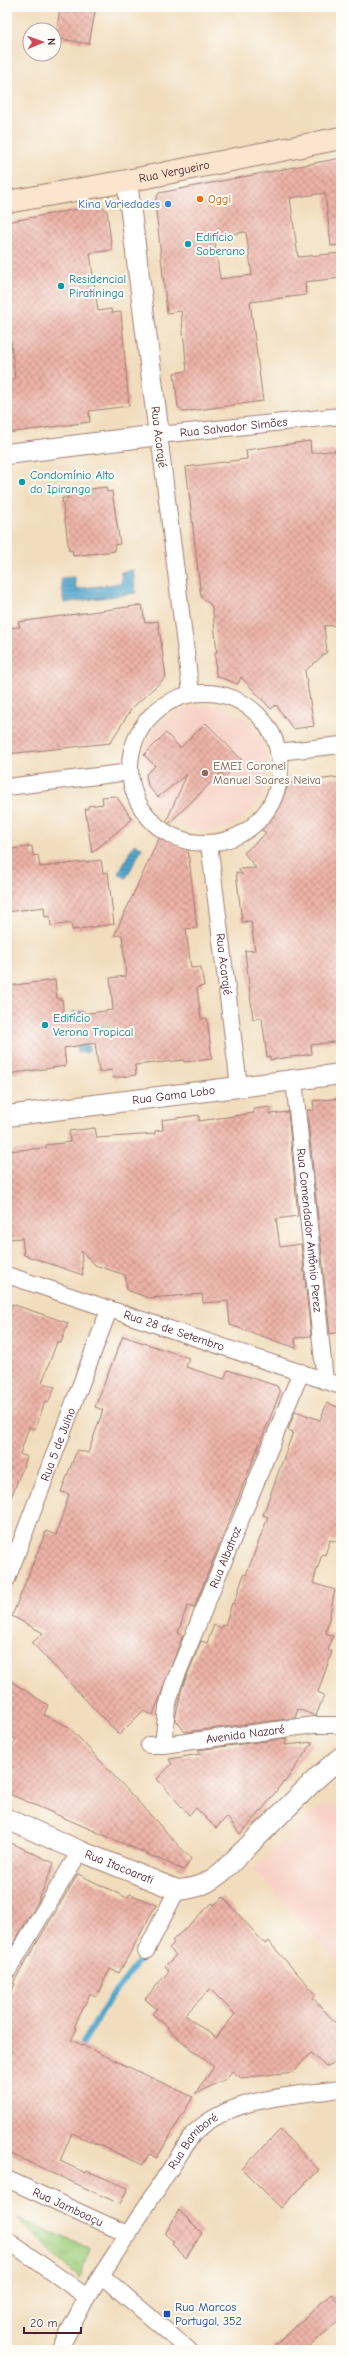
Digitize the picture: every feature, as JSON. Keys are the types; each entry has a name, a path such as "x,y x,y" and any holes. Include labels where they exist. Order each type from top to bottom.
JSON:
{"main road":[{"name":"Rua Vergueiro","path":"7,202 127,181 341,138"}],"street":[{"name":"Rua Acarajé","path":"127,181 191,694"},
{"name":"Rua Salvador Simões","path":"7,454 158,435 341,416"},
{"path":"214,693 236,699 243,703 255,712 270,730 278,752 279,778 271,803 256,823 234,837 208,843 185,841 164,831 146,815 135,795 130,772 132,750 144,724 153,713 170,701 191,694 214,693"},
{"path":"278,752 341,745"},
{"path":"7,787 130,772"},
{"name":"Rua Acarajé","path":"208,843 239,1086"},
{"name":"Rua Gama Lobo","path":"7,1116 341,1074"},
{"name":"Rua Comendador Antônio Perez","path":"294,1080 325,1381"},
{"name":"Rua 28 de Setembro","path":"7,1275 341,1386"},
{"name":"Rua 5 de Julho","path":"7,1579 109,1310"},
{"name":"Rua Albatroz","path":"156,1745 173,1685 301,1372"},
{"name":"Avenida Nazaré","path":"156,1745 314,1725 341,1725"},
{"path":"146,1951 177,1890 205,1884 230,1865 319,1776 341,1757"},
{"path":"319,1776 341,1775"},
{"name":"Rua Itacoarati","path":"7,1819 80,1851 177,1890"},
{"path":"7,1972 80,1851"},
{"name":"Rua Bamboré","path":"59,2350 87,2298 193,2134 204,2124 221,2114 261,2101 341,2089"},
{"name":"Rua Jamboaçu","path":"7,2179 129,2235"},
{"path":"7,2240 87,2298"},
{"path":"102,2276 189,2350"}],"shaded area":[{"name":"EMEI Coronel Manuel Soares Neiva","path":"211,705 235,712 250,723 261,738 267,756 267,780 261,798 250,813 235,824 217,830 199,831 175,824 160,813 149,798 143,780 142,762 149,738 160,723 175,712 193,706"},
{"path":"341,1804 341,1966 253,1869 320,1807"}],"green space":[{"path":"17,2218 89,2248 80,2279"}],"water":[{"path":"133,570 136,593 64,603 61,578 75,577 76,589 122,583 121,572"},
{"path":"134,844 142,848 126,878 118,874"},
{"path":"84,1011 89,1052 78,1053 73,1012"}],"building":[{"path":"60,7 96,7 89,44 62,39 62,22 58,22"},
{"path":"341,158 341,245 331,246 325,193 290,198 298,257 341,253 341,278 305,282 306,295 250,302 263,401 183,412 178,407 174,373 187,371 181,311 167,313 155,201 159,193","holes":["246,232 252,275 220,279 214,236"]},
{"path":"99,205 107,211 112,250 90,253 98,311 111,309 112,313 121,312 129,406 89,411 90,422 7,433 7,380 15,379 11,342 7,343 7,222"},
{"path":"310,441 311,453 341,450 341,625 324,626 327,652 305,671 314,726 293,729 276,705 271,709 241,677 238,684 216,676 215,652 217,652 213,613 211,605 201,597 186,467 247,459 246,450"},
{"path":"106,487 107,492 112,491 120,544 114,545 115,551 73,556 72,550 69,551 62,498 68,498 67,492"},
{"path":"142,605 145,623 158,621 166,677 132,708 110,743 7,754 7,628 20,627 18,622"},
{"path":"206,723 242,760 225,777 221,773 163,829 187,774 158,797 148,786 146,774 155,766 144,755 166,733 180,748"},
{"path":"341,777 341,946 338,946 341,976 341,1041 311,1045 312,1054 270,1060 270,1057 267,1057 262,1018 253,1019 245,951 255,950 251,921 242,922 236,872 243,875 238,869 256,868 244,853 266,833 258,827 276,803 280,805 289,783"},
{"path":"116,796 132,819 92,853 85,809 88,809 88,806 103,804 102,797"},
{"path":"160,836 188,849 197,928 186,929 191,968 201,967 204,986 197,987 201,1019 207,1018 212,1059 135,1065 136,1075 113,1078 112,1070 99,1072 95,1043 64,1048 66,1066 7,1074 7,986 55,980 57,999 62,999 64,1016 113,1010 110,978 126,976 122,935 114,936"},
{"path":"32,846 33,856 38,855 40,867 101,860 103,873 108,872 114,924 72,930 71,923 51,926 50,916 45,917 44,907 7,912 7,850"},
{"path":"341,1098 341,1332 330,1334 307,1110 314,1110 313,1101"},
{"path":"270,1107 270,1114 288,1112 298,1216 276,1219 280,1247 301,1244 311,1336 295,1338 296,1348 230,1325 228,1301 203,1303 202,1294 149,1298 127,1290 125,1275 95,1265 81,1251 83,1275 24,1255 22,1238 8,1239 7,1151 46,1148 46,1145 70,1142 69,1131 95,1128 97,1138 155,1134 155,1131 163,1130 162,1120 199,1115 199,1121 254,1113 253,1109"},
{"path":"12,1304 68,1323 61,1343 57,1342 42,1383 55,1387 48,1403 45,1402 35,1429 29,1427 20,1454 27,1457 8,1505 7,1317"},
{"path":"123,1336 189,1358 186,1367 224,1379 228,1370 277,1386 280,1393 194,1608 187,1606 178,1633 183,1635 153,1715 143,1711 119,1735 32,1643 43,1633 12,1616 46,1531 56,1535 69,1494 61,1492 77,1450 88,1453 103,1410 95,1407"},
{"path":"327,1403 341,1408 341,1542 330,1540 325,1555 322,1554 313,1583 335,1590 326,1633 333,1636 328,1650 332,1652 318,1692 324,1695 316,1716 298,1709 295,1718 185,1732 175,1719 182,1688 201,1641 207,1643 214,1625 221,1628 225,1625 244,1574 246,1575 268,1517 263,1515 293,1432 288,1430 295,1411 320,1420"},
{"path":"7,1679 48,1705 44,1715 69,1727 191,1859 184,1870 7,1793 7,1757 16,1739 7,1735"},
{"path":"287,1738 285,1745 313,1742 284,1783 283,1782 259,1814 240,1834 227,1817 216,1828 196,1808 189,1815 157,1779 172,1764 169,1759 200,1754 198,1750"},
{"path":"7,1841 54,1863 37,1904 7,1954"},
{"path":"78,1874 127,1898 130,1894 156,1905 119,1973 110,1969 96,1997 90,1994 74,2027 77,2029 71,2040 193,2097 157,2158 149,2154 143,2165 72,2133 60,2161 86,2173 87,2171 128,2188 120,2204 7,2152 7,2001 15,1984 13,1983"},
{"path":"223,1897 265,1944 268,1941 316,1994 313,1998 341,2029 341,2058 326,2067 311,2053 293,2072 241,2078 232,2071 226,2079 195,2094 214,2067 167,2029 168,2027 152,2014 157,2009 145,1999 169,1971 165,1966 176,1955 169,1948 174,1943 172,1941 212,1903 214,1905","holes":["210,1989 235,2014 216,2038 185,2015"]},
{"path":"280,2130 319,2170 281,2208 242,2169"},
{"path":"179,2210 202,2233 186,2258 172,2244 174,2242 165,2234"},
{"path":"331,2294 341,2305 341,2318 306,2350 270,2350"}],"waterway":[{"path":"78,2051 111,1997 142,1958"}],"place":[{"name":"Oggi","path":"200,199"},
{"name":"Kina Variedades","path":"168,204"},
{"name":"Edifício Soberano","path":"188,244"},
{"name":"Residencial Piratininga","path":"61,286"},
{"name":"Condomínio Alto do Ipiranga","path":"22,482"},
{"name":"EMEI Coronel Manuel Soares Neiva","path":"205,773"},
{"name":"Edifício Verona Tropical","path":"45,1025"},
{"name":"Rua Marcos Portugal, 352","path":"167,2314"}]}
